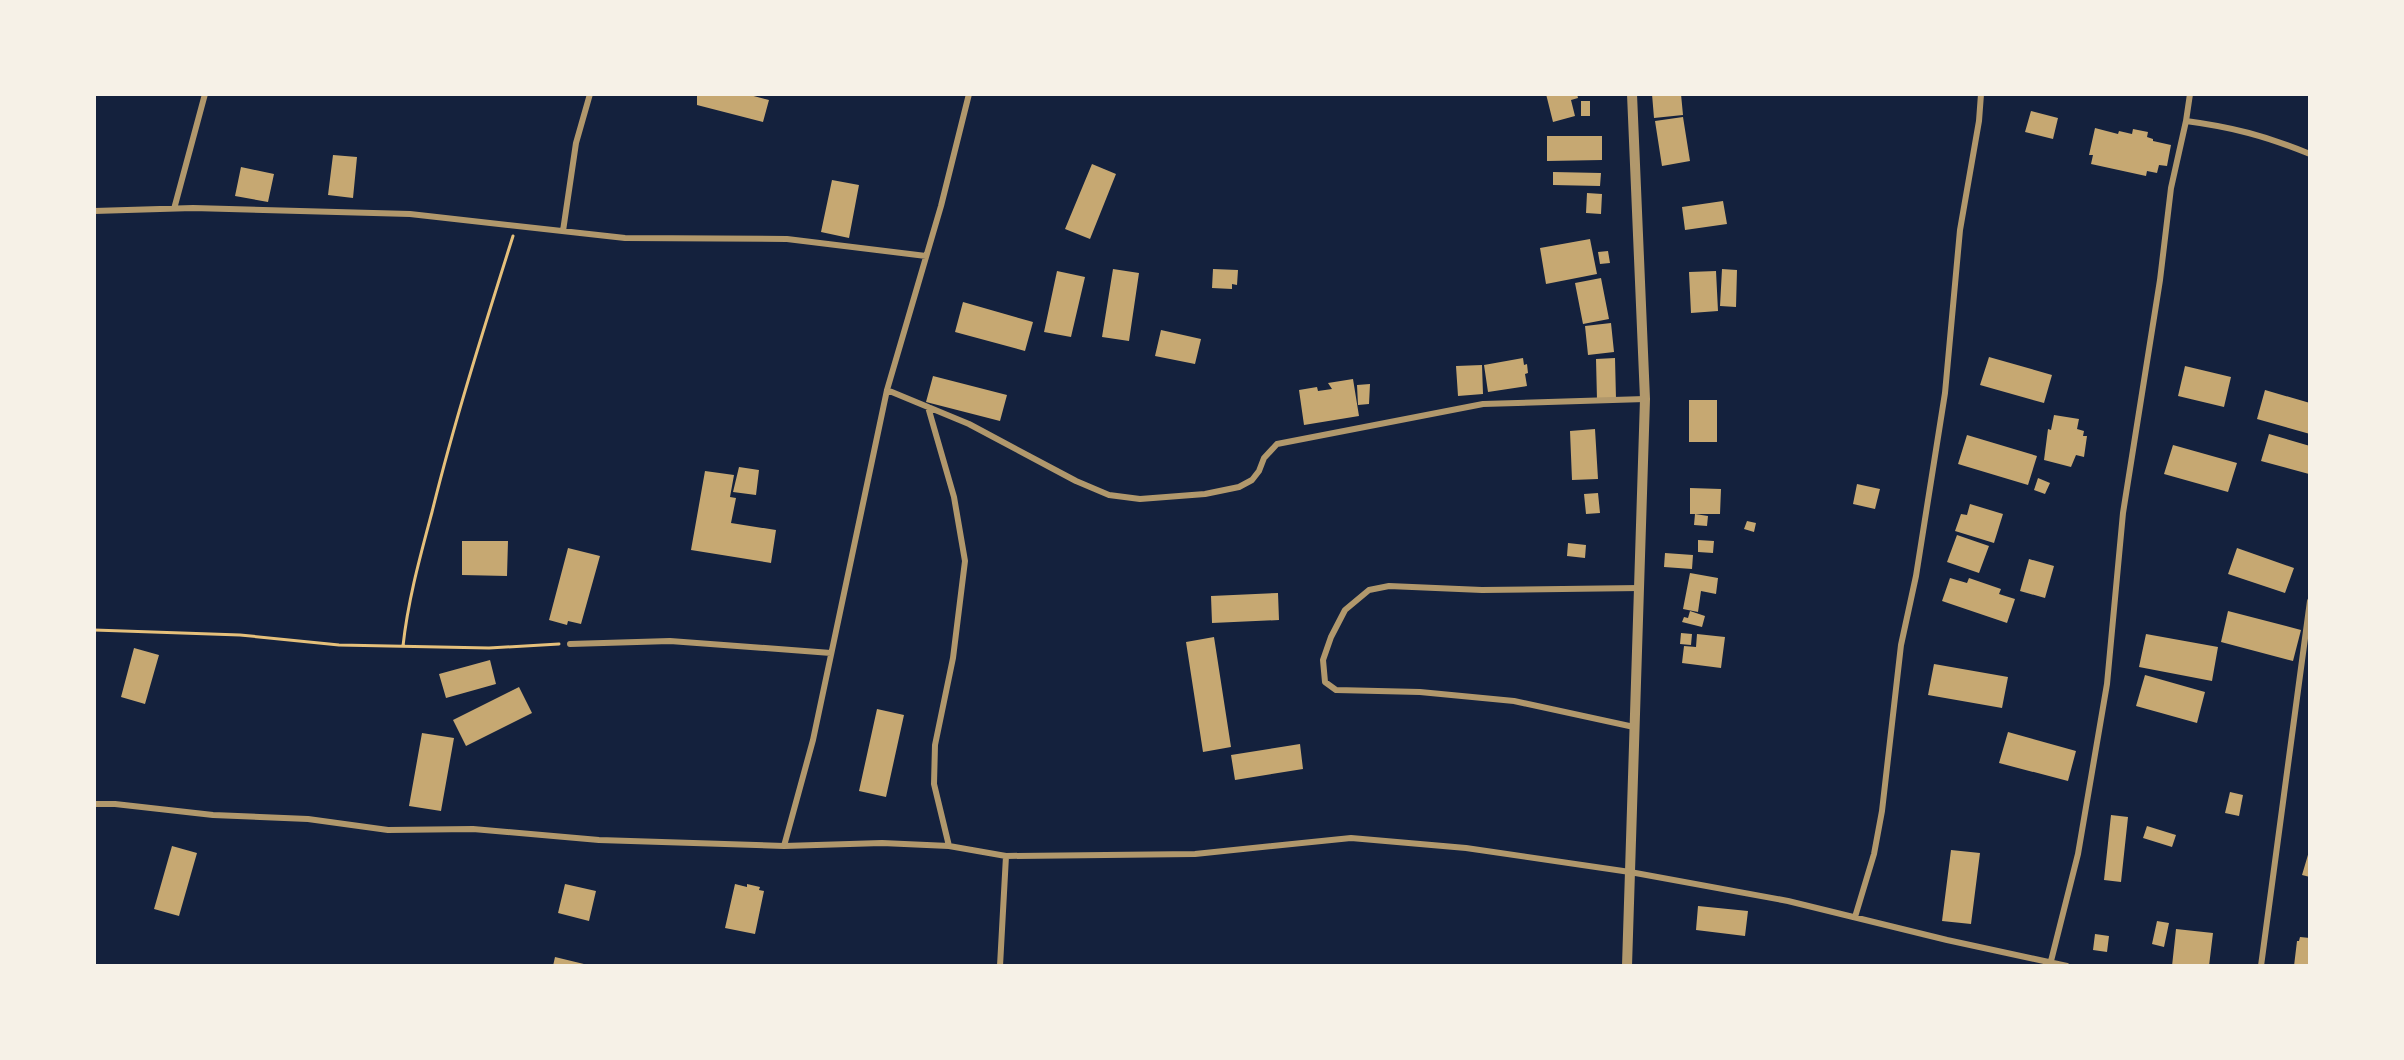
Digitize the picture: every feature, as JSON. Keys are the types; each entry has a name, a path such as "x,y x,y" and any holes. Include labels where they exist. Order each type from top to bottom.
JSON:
{"street":[{"path":"174,209 205,94"},
{"path":"563,231 576,143 590,94"},
{"path":"784,846 813,740 887,390 926,256 969,94"},
{"path":"1627,966 1645,399 1632,94"},
{"path":"1855,917 1874,854 1882,812 1901,645 1916,576 1945,393 1960,230 1981,94"},
{"path":"2051,960 2079,854 2107,684 2123,513 2160,280 2171,188 2190,94"},
{"path":"2186,121 2228,126 2271,138 2310,154"},
{"path":"94,211 174,209 410,214 625,238 787,238 926,256"},
{"path":"887,390 969,424 1076,482 1109,495 1140,499 1205,494 1239,487 1252,480 1259,471 1264,458 1277,444 1483,404 1645,399"},
{"path":"928,407 954,497 965,561 953,658 935,745 934,784 949,846"},
{"path":"1634,727 1514,700 1420,692 1336,690 1324,682 1323,660 1331,637 1345,610 1369,590 1389,586 1482,590 1640,588"},
{"path":"2261,966 2310,601"},
{"path":"570,644 670,641 831,653"},
{"path":"94,804 115,804 213,815 308,819 388,830 473,829 599,840 784,846 882,843 949,846 1006,856 1195,854 1351,838 1466,848 1630,872 1788,901 1947,940 2051,960 2067,966"},
{"path":"1000,966 1006,856"}],"path":[{"path":"403,646 407,608 439,485 479,343 516,226"},
{"path":"94,630 240,635 339,645 489,648 570,644"}],"building":[{"path":"697,94 746,94 769,100 763,122 697,105"},
{"path":"1546,94 1577,94 1578,98 1571,100 1575,116 1553,122"},
{"path":"1652,94 1681,94 1683,115 1654,118"},
{"path":"1581,101 1590,101 1590,116 1581,116"},
{"path":"2031,111 2058,118 2053,139 2025,132"},
{"path":"1683,117 1690,161 1662,166 1655,121"},
{"path":"2095,128 2118,134 2119,131 2132,134 2133,129 2148,132 2147,137 2153,141 2171,145 2167,166 2159,165 2157,173 2147,171 2146,176 2091,164 2093,155 2089,155"},
{"path":"1547,136 1602,136 1602,160 1547,161"},
{"path":"333,155 357,157 353,198 328,195"},
{"path":"1092,164 1116,174 1090,239 1065,229"},
{"path":"241,167 274,174 268,202 235,196"},
{"path":"1553,172 1601,173 1600,186 1553,185"},
{"path":"832,180 859,185 849,238 821,232"},
{"path":"1587,193 1602,194 1601,214 1586,213"},
{"path":"1723,201 1727,224 1685,230 1682,207"},
{"path":"1590,239 1597,274 1546,284 1540,248"},
{"path":"1608,251 1610,263 1600,264 1598,252"},
{"path":"1113,269 1139,273 1129,341 1102,337"},
{"path":"1213,269 1238,270 1237,285 1232,284 1232,289 1212,288"},
{"path":"1722,269 1737,270 1736,307 1720,306"},
{"path":"1057,271 1085,277 1071,337 1044,332"},
{"path":"1716,271 1718,311 1691,313 1689,272"},
{"path":"1601,278 1609,319 1583,324 1575,283"},
{"path":"963,302 1033,322 1025,351 955,332"},
{"path":"1611,323 1614,352 1588,355 1585,326"},
{"path":"1161,330 1201,339 1195,364 1155,356"},
{"path":"1989,357 2052,375 2044,403 1980,385"},
{"path":"1523,358 1524,365 1527,364 1528,373 1525,374 1527,386 1488,392 1484,365"},
{"path":"1615,358 1616,399 1597,400 1596,359"},
{"path":"1482,365 1483,394 1458,396 1456,366"},
{"path":"2185,366 2231,377 2224,407 2178,396"},
{"path":"933,376 1007,395 1000,421 926,402"},
{"path":"1353,379 1359,416 1304,425 1299,390 1317,387 1318,391 1332,389 1328,383"},
{"path":"1370,384 1369,404 1358,405 1357,385"},
{"path":"2265,390 2310,403 2310,434 2257,419"},
{"path":"1689,400 1717,400 1717,442 1689,442"},
{"path":"2054,415 2079,419 2077,429 2084,431 2083,436 2087,436 2084,457 2076,455 2071,467 2044,460 2048,429 2051,430"},
{"path":"1595,429 1598,479 1572,480 1570,431"},
{"path":"2269,434 2310,446 2309,474 2261,461"},
{"path":"1967,435 2037,456 2028,485 1958,464"},
{"path":"2173,445 2237,463 2228,492 2164,474"},
{"path":"739,467 759,470 756,495 733,492"},
{"path":"705,471 734,475 730,497 736,498 731,523 776,530 771,563 691,550"},
{"path":"2038,478 2050,483 2045,494 2034,490"},
{"path":"1857,484 1880,489 1875,509 1853,504"},
{"path":"1690,488 1721,489 1720,514 1690,514"},
{"path":"1598,493 1600,513 1586,514 1584,494"},
{"path":"1970,504 2003,514 1994,543 1955,531 1961,514 1967,515"},
{"path":"1695,514 1708,516 1707,526 1694,525"},
{"path":"1747,521 1756,523 1754,532 1744,529"},
{"path":"1957,535 1989,546 1979,573 1947,562"},
{"path":"1698,540 1714,541 1713,553 1698,552"},
{"path":"462,541 508,541 507,576 462,575"},
{"path":"1568,543 1586,545 1585,558 1567,556"},
{"path":"568,548 600,556 581,624 568,621 567,625 549,620"},
{"path":"2237,548 2294,568 2285,593 2228,574"},
{"path":"1665,553 1693,555 1692,569 1664,567"},
{"path":"2029,559 2054,566 2045,598 2020,591"},
{"path":"1690,573 1718,578 1716,594 1701,591 1698,612 1683,609"},
{"path":"1950,578 1967,583 1969,578 2001,589 1999,594 2015,599 2007,623 1942,601"},
{"path":"1278,593 1279,620 1212,623 1211,596"},
{"path":"1690,611 1705,616 1702,627 1682,622 1684,617 1688,618"},
{"path":"2228,611 2301,630 2293,661 2221,642"},
{"path":"1681,633 1692,634 1691,645 1680,644"},
{"path":"1697,634 1725,637 1721,668 1682,663 1684,646 1696,647"},
{"path":"2146,634 2218,647 2212,681 2139,667"},
{"path":"1214,637 1231,747 1203,752 1186,642"},
{"path":"134,648 159,655 145,704 121,697"},
{"path":"490,660 496,684 446,698 439,674"},
{"path":"1934,664 2008,677 2002,708 1928,695"},
{"path":"2145,675 2205,692 2197,723 2136,706"},
{"path":"519,687 532,713 466,746 453,720"},
{"path":"877,709 904,715 886,797 859,791"},
{"path":"2008,732 2076,751 2068,781 1999,763"},
{"path":"422,733 454,738 441,811 409,806"},
{"path":"1300,744 1303,769 1235,780 1231,755"},
{"path":"2230,792 2243,795 2239,816 2225,813"},
{"path":"2111,815 2128,817 2121,882 2104,880"},
{"path":"2147,826 2176,835 2172,847 2143,838"},
{"path":"172,846 197,853 179,916 154,909"},
{"path":"2310,848 2310,877 2302,875"},
{"path":"1951,850 1980,853 1971,924 1942,921"},
{"path":"565,884 596,891 589,921 558,913"},
{"path":"735,884 760,887 759,890 764,891 755,934 725,928"},
{"path":"1698,906 1748,911 1745,936 1696,930"},
{"path":"2157,921 2169,923 2164,947 2152,944"},
{"path":"2176,929 2213,933 2209,966 2172,966"},
{"path":"2095,934 2109,936 2107,952 2093,950"},
{"path":"2300,937 2310,938 2310,966 2294,966 2297,941"},
{"path":"555,957 588,965 588,966 553,966"}]}
